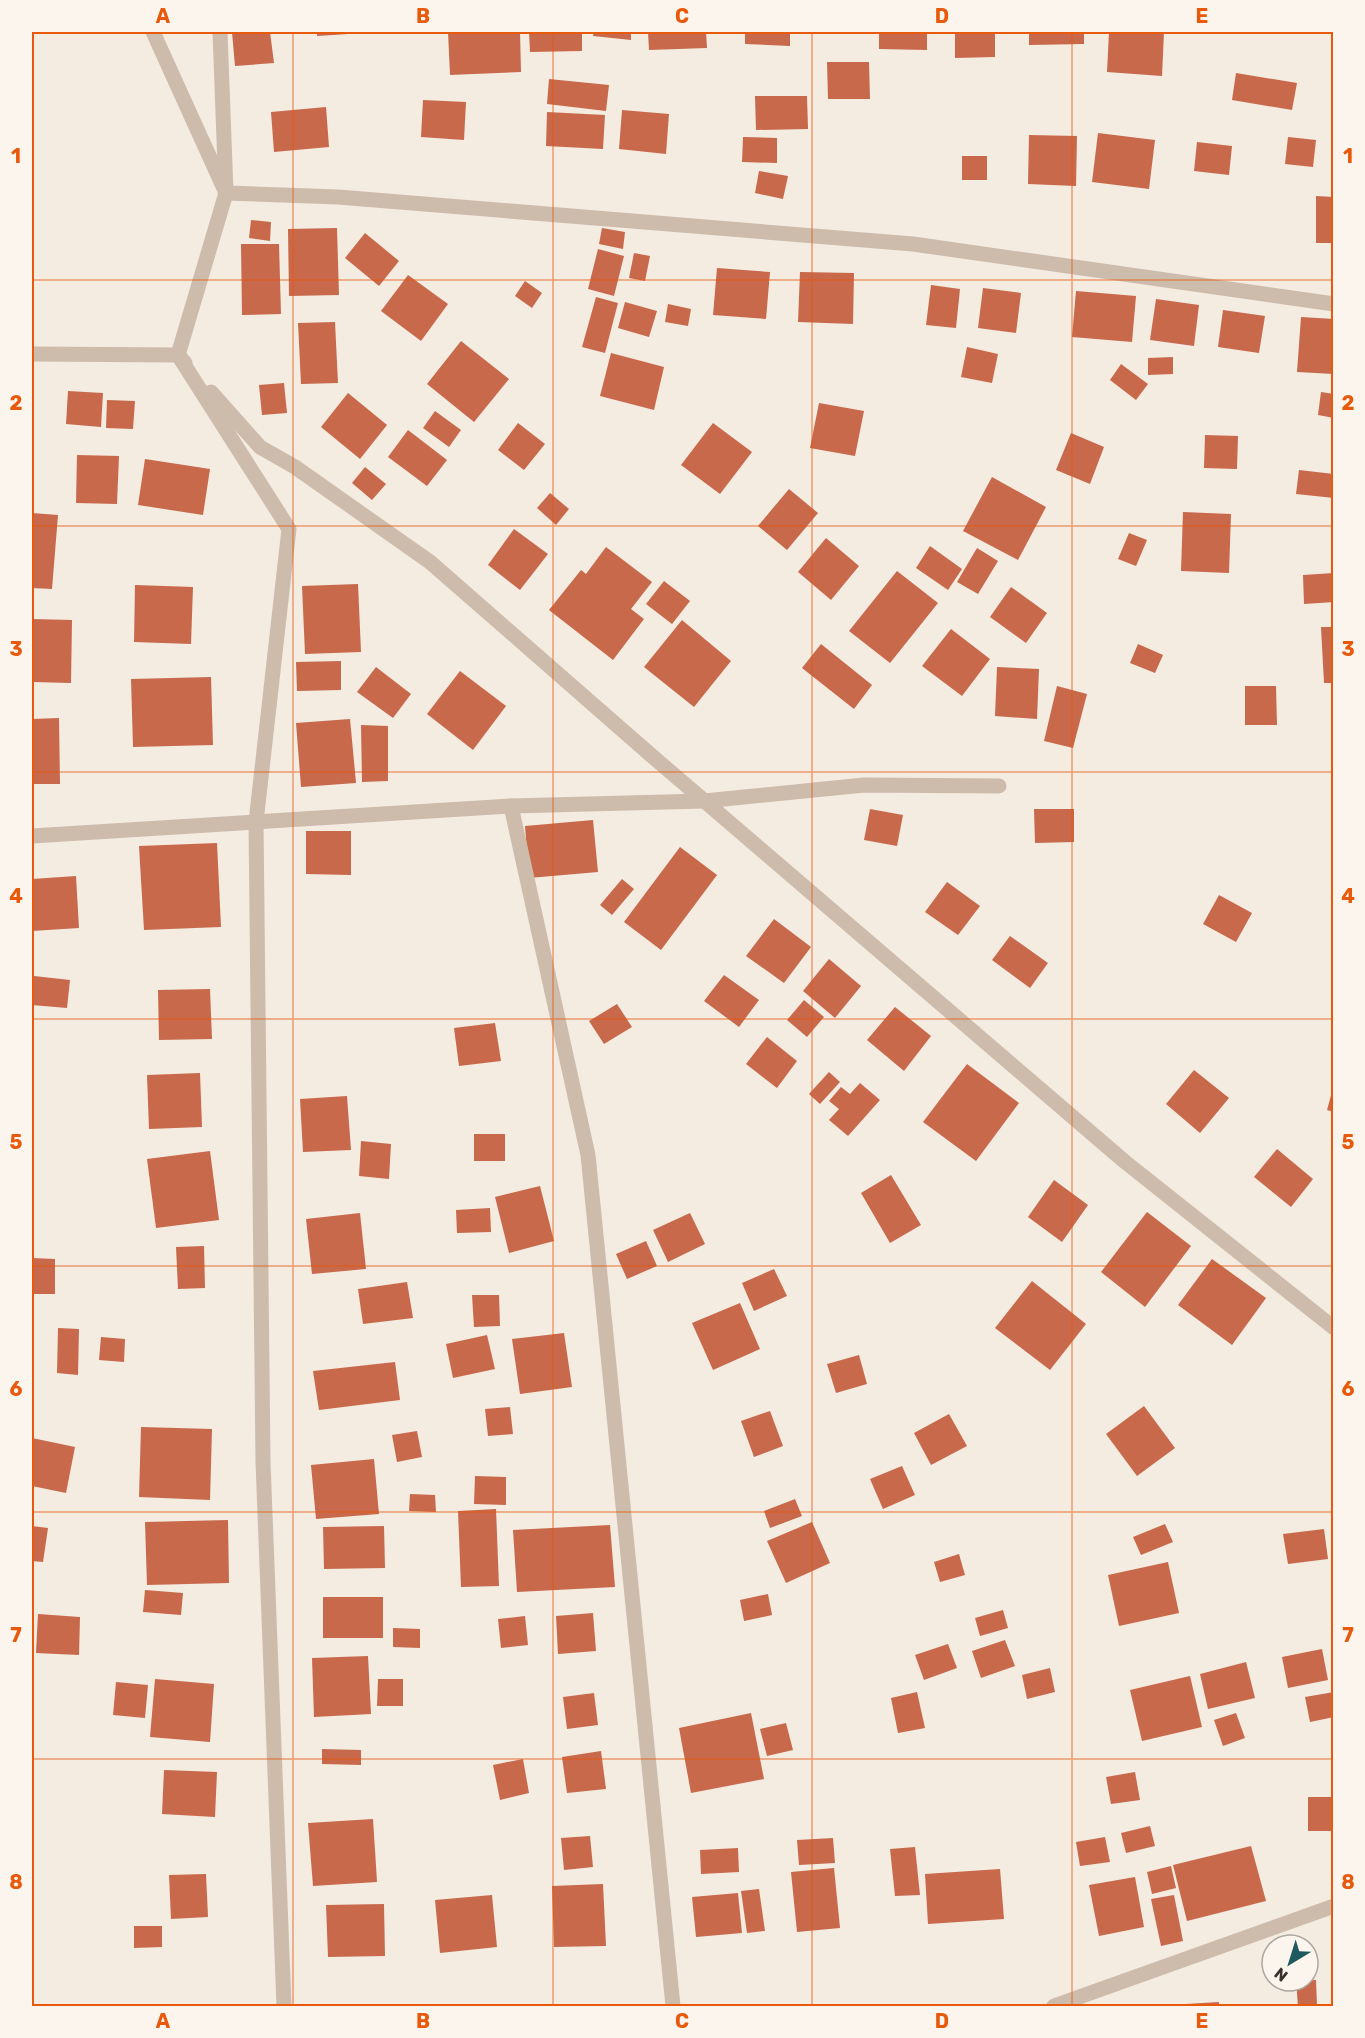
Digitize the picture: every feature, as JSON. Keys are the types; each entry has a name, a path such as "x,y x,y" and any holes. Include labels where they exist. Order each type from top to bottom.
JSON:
{"street":[{"path":"153,32 226,193"},
{"path":"220,32 226,193 178,355 289,529 256,822 263,1462 284,2007"},
{"path":"226,193 338,197 913,244 1334,304"},
{"path":"32,354 178,355 260,447 295,467 430,562 704,801 1124,1161 1334,1328"},
{"path":"32,836 511,806 704,801 864,785 999,786"},
{"path":"511,806 588,1155 673,2007"},
{"path":"1054,2007 1334,1906"}],"building":[{"path":"232,32 270,32 274,63 235,66"},
{"path":"317,32 364,32 364,33 317,36"},
{"path":"448,32 520,32 521,72 450,75"},
{"path":"529,32 582,32 582,51 530,52"},
{"path":"594,32 631,32 631,40 593,36"},
{"path":"648,32 706,32 707,48 649,50"},
{"path":"745,32 790,32 790,46 745,44"},
{"path":"879,32 927,32 927,50 879,49"},
{"path":"955,32 995,32 995,57 955,58"},
{"path":"1029,32 1084,32 1084,44 1029,45"},
{"path":"1109,32 1164,32 1162,76 1107,72"},
{"path":"827,62 869,62 870,99 828,99"},
{"path":"1236,73 1297,83 1292,110 1232,100"},
{"path":"549,79 609,85 606,111 547,104"},
{"path":"755,96 807,96 808,129 756,130"},
{"path":"423,100 466,102 464,140 421,137"},
{"path":"326,107 329,147 274,152 271,112"},
{"path":"622,110 669,114 666,154 619,149"},
{"path":"547,112 605,115 603,149 546,146"},
{"path":"1098,133 1155,140 1149,189 1092,182"},
{"path":"1029,135 1077,136 1076,186 1028,184"},
{"path":"743,137 777,138 777,163 742,162"},
{"path":"1288,137 1316,140 1313,167 1285,164"},
{"path":"1197,142 1232,146 1229,175 1194,171"},
{"path":"962,156 987,156 987,180 962,180"},
{"path":"759,171 788,176 783,199 755,193"},
{"path":"1316,196 1334,197 1334,243 1316,243"},
{"path":"251,220 271,222 270,241 249,238"},
{"path":"337,228 339,295 289,296 288,229"},
{"path":"602,228 625,232 623,249 599,244"},
{"path":"365,233 399,261 379,286 345,258"},
{"path":"241,244 279,244 281,314 242,315"},
{"path":"598,249 624,256 614,296 588,289"},
{"path":"634,253 650,256 645,281 629,278"},
{"path":"717,268 770,272 766,319 713,315"},
{"path":"800,272 854,273 853,324 798,322"},
{"path":"408,275 448,304 421,341 381,311"},
{"path":"525,281 542,293 532,308 515,296"},
{"path":"931,285 960,289 956,328 926,325"},
{"path":"983,288 1021,293 1016,333 978,328"},
{"path":"1076,291 1136,296 1132,342 1072,337"},
{"path":"596,297 618,303 605,353 582,347"},
{"path":"1156,299 1199,305 1194,346 1150,340"},
{"path":"625,302 657,311 649,337 618,328"},
{"path":"668,304 691,309 688,326 665,322"},
{"path":"1223,310 1265,316 1259,353 1218,347"},
{"path":"1301,317 1334,319 1334,374 1297,372"},
{"path":"335,322 338,383 301,384 298,323"},
{"path":"461,341 509,379 474,422 427,384"},
{"path":"967,347 998,354 992,383 961,377"},
{"path":"611,353 664,367 654,410 600,396"},
{"path":"1173,357 1173,374 1148,375 1148,358"},
{"path":"1121,364 1148,384 1136,400 1110,380"},
{"path":"284,383 287,413 262,415 259,385"},
{"path":"68,391 103,393 101,427 66,424"},
{"path":"1321,392 1334,394 1334,418 1318,415"},
{"path":"348,393 387,425 360,459 321,427"},
{"path":"107,400 135,401 133,429 106,428"},
{"path":"819,403 864,411 855,456 810,448"},
{"path":"435,411 461,430 449,447 423,428"},
{"path":"518,423 545,444 524,470 498,450"},
{"path":"713,423 752,452 720,494 681,465"},
{"path":"408,430 447,460 427,486 388,457"},
{"path":"1071,433 1104,447 1090,484 1056,470"},
{"path":"1205,435 1238,436 1237,469 1204,468"},
{"path":"77,455 119,456 117,504 76,503"},
{"path":"145,459 210,469 203,515 138,505"},
{"path":"365,467 386,484 372,500 352,483"},
{"path":"1299,470 1334,474 1334,498 1296,494"},
{"path":"992,477 1046,507 1018,560 963,531"},
{"path":"789,489 818,513 787,550 758,526"},
{"path":"550,493 569,509 556,525 537,508"},
{"path":"1183,512 1231,514 1229,573 1181,571"},
{"path":"32,513 58,515 52,589 32,588"},
{"path":"514,529 548,554 520,590 488,565"},
{"path":"1129,533 1147,540 1136,566 1118,559"},
{"path":"826,538 859,566 831,600 798,572"},
{"path":"930,546 962,569 948,590 916,568"},
{"path":"606,547 652,582 631,609 644,619 613,660 549,610 581,570 586,574"},
{"path":"977,548 998,561 978,594 957,582"},
{"path":"897,571 938,603 890,663 849,631"},
{"path":"1334,573 1334,602 1304,604 1303,575"},
{"path":"664,581 690,601 672,624 646,604"},
{"path":"358,584 361,652 305,654 302,586"},
{"path":"135,585 193,587 191,644 134,642"},
{"path":"1011,587 1047,613 1026,643 990,617"},
{"path":"32,619 72,620 71,683 32,682"},
{"path":"682,620 731,661 694,707 644,667"},
{"path":"1321,627 1334,627 1334,683 1324,683"},
{"path":"951,629 990,659 962,696 922,666"},
{"path":"821,644 872,685 854,709 802,668"},
{"path":"1138,644 1163,655 1155,673 1130,663"},
{"path":"341,661 341,690 297,691 296,662"},
{"path":"376,667 411,694 393,718 357,692"},
{"path":"997,667 1039,669 1037,719 995,716"},
{"path":"460,671 506,706 473,750 427,714"},
{"path":"211,677 213,745 133,747 131,679"},
{"path":"1057,686 1087,694 1073,748 1044,741"},
{"path":"1245,686 1276,686 1277,725 1245,725"},
{"path":"59,718 60,784 32,784 32,719"},
{"path":"350,719 356,783 301,787 296,723"},
{"path":"361,725 388,726 388,781 362,782"},
{"path":"870,809 903,815 897,846 864,840"},
{"path":"1034,809 1074,809 1074,842 1035,843"},
{"path":"593,820 598,872 529,878 525,826"},
{"path":"306,831 351,831 351,875 306,874"},
{"path":"217,843 221,927 144,930 139,846"},
{"path":"680,847 717,875 661,950 624,922"},
{"path":"76,876 79,928 32,931 32,879"},
{"path":"622,879 634,889 612,915 600,905"},
{"path":"947,882 980,906 958,935 925,912"},
{"path":"1219,895 1252,913 1236,942 1203,924"},
{"path":"774,919 811,947 784,983 746,956"},
{"path":"1010,936 1048,963 1030,988 992,960"},
{"path":"829,959 861,986 835,1018 803,991"},
{"path":"724,975 759,1000 739,1027 704,1001"},
{"path":"34,976 70,980 67,1008 32,1005"},
{"path":"210,989 212,1039 159,1040 158,990"},
{"path":"804,1000 824,1017 807,1037 787,1020"},
{"path":"617,1004 632,1027 604,1044 589,1021"},
{"path":"895,1007 931,1036 904,1071 867,1040"},
{"path":"495,1023 501,1061 459,1066 454,1028"},
{"path":"767,1037 797,1061 777,1088 746,1064"},
{"path":"967,1064 1019,1103 976,1161 923,1122"},
{"path":"1194,1070 1229,1098 1200,1133 1166,1104"},
{"path":"829,1072 840,1082 820,1104 809,1094"},
{"path":"200,1073 202,1127 149,1129 147,1075"},
{"path":"860,1083 880,1100 848,1136 829,1120 839,1109 829,1101 841,1087 850,1094"},
{"path":"1334,1088 1334,1112 1327,1110"},
{"path":"347,1096 351,1150 303,1152 300,1099"},
{"path":"474,1134 505,1134 505,1161 474,1161"},
{"path":"361,1141 391,1144 389,1179 359,1176"},
{"path":"1277,1149 1313,1179 1291,1207 1254,1177"},
{"path":"210,1151 219,1220 156,1228 147,1159"},
{"path":"891,1175 921,1225 890,1243 861,1193"},
{"path":"1054,1180 1088,1205 1062,1242 1028,1217"},
{"path":"540,1186 554,1241 509,1253 495,1197"},
{"path":"490,1208 491,1232 457,1233 456,1210"},
{"path":"1147,1212 1191,1246 1145,1307 1101,1272"},
{"path":"360,1213 366,1269 312,1274 306,1219"},
{"path":"690,1213 705,1244 668,1262 653,1230"},
{"path":"646,1241 657,1266 627,1279 616,1254"},
{"path":"204,1246 205,1288 178,1289 176,1247"},
{"path":"32,1258 55,1259 55,1294 32,1294"},
{"path":"1212,1259 1266,1298 1232,1345 1178,1305"},
{"path":"774,1269 787,1296 754,1311 742,1283"},
{"path":"1032,1281 1086,1324 1050,1370 995,1328"},
{"path":"407,1282 413,1318 363,1324 358,1289"},
{"path":"472,1295 499,1295 500,1326 474,1327"},
{"path":"740,1303 760,1349 713,1370 692,1323"},
{"path":"58,1328 79,1329 78,1375 57,1373"},
{"path":"564,1333 572,1387 520,1394 512,1339"},
{"path":"487,1335 495,1369 453,1378 446,1344"},
{"path":"101,1337 125,1339 124,1362 99,1360"},
{"path":"859,1355 867,1384 836,1393 827,1364"},
{"path":"395,1362 400,1400 319,1410 313,1371"},
{"path":"1144,1406 1175,1448 1137,1476 1106,1434"},
{"path":"510,1407 513,1434 488,1436 485,1409"},
{"path":"770,1411 783,1446 754,1457 741,1421"},
{"path":"949,1414 967,1446 931,1465 914,1433"},
{"path":"141,1427 212,1429 210,1500 139,1497"},
{"path":"417,1431 422,1457 397,1462 392,1435"},
{"path":"32,1438 75,1447 66,1493 32,1486"},
{"path":"374,1459 379,1514 316,1519 311,1465"},
{"path":"902,1466 915,1495 883,1509 870,1479"},
{"path":"475,1476 506,1477 506,1505 474,1504"},
{"path":"410,1494 435,1495 436,1512 409,1511"},
{"path":"795,1499 802,1516 770,1528 764,1511"},
{"path":"496,1509 499,1586 461,1587 458,1511"},
{"path":"228,1520 229,1583 147,1585 145,1522"},
{"path":"812,1522 830,1563 786,1583 767,1541"},
{"path":"1165,1524 1173,1542 1141,1555 1133,1537"},
{"path":"610,1525 615,1587 517,1592 513,1530"},
{"path":"32,1526 48,1528 43,1562 32,1561"},
{"path":"384,1526 385,1568 324,1569 323,1527"},
{"path":"1324,1529 1328,1559 1288,1564 1283,1534"},
{"path":"959,1554 965,1575 940,1582 934,1562"},
{"path":"1168,1562 1179,1613 1119,1626 1108,1575"},
{"path":"145,1590 183,1593 181,1615 143,1612"},
{"path":"768,1594 772,1615 744,1621 740,1600"},
{"path":"323,1597 383,1597 383,1638 323,1638"},
{"path":"1003,1610 1008,1628 980,1636 975,1618"},
{"path":"593,1613 596,1651 558,1654 556,1616"},
{"path":"38,1614 80,1617 79,1655 36,1653"},
{"path":"525,1616 528,1645 501,1648 498,1619"},
{"path":"393,1628 420,1629 420,1648 393,1647"},
{"path":"1005,1640 1015,1666 981,1678 972,1651"},
{"path":"948,1644 957,1668 924,1680 915,1655"},
{"path":"1322,1649 1328,1680 1288,1688 1282,1657"},
{"path":"368,1656 371,1714 314,1717 312,1658"},
{"path":"1246,1662 1255,1698 1208,1709 1200,1674"},
{"path":"1050,1668 1055,1692 1027,1699 1022,1675"},
{"path":"1190,1676 1202,1727 1142,1741 1130,1690"},
{"path":"155,1679 214,1684 210,1742 150,1737"},
{"path":"378,1679 403,1679 403,1706 377,1706"},
{"path":"116,1682 148,1685 145,1718 113,1715"},
{"path":"917,1692 925,1728 898,1733 891,1698"},
{"path":"1334,1692 1334,1717 1310,1722 1305,1697"},
{"path":"594,1693 598,1725 567,1729 563,1697"},
{"path":"751,1713 764,1779 691,1793 679,1728"},
{"path":"1236,1713 1245,1738 1223,1746 1214,1720"},
{"path":"786,1723 793,1750 767,1756 760,1729"},
{"path":"322,1749 361,1750 361,1765 322,1764"},
{"path":"601,1751 606,1789 567,1793 562,1757"},
{"path":"523,1759 529,1793 500,1800 493,1765"},
{"path":"164,1770 217,1772 215,1817 162,1814"},
{"path":"1135,1772 1140,1800 1111,1804 1106,1777"},
{"path":"1308,1797 1334,1797 1334,1831 1308,1831"},
{"path":"373,1819 377,1882 313,1886 308,1823"},
{"path":"1150,1826 1155,1846 1126,1853 1121,1833"},
{"path":"590,1836 593,1867 564,1870 561,1838"},
{"path":"1105,1837 1110,1862 1080,1866 1076,1842"},
{"path":"833,1838 835,1863 799,1865 797,1840"},
{"path":"1251,1846 1266,1901 1187,1921 1173,1865"},
{"path":"915,1847 920,1895 895,1896 890,1849"},
{"path":"738,1848 739,1872 701,1874 700,1850"},
{"path":"1171,1866 1176,1888 1152,1894 1147,1872"},
{"path":"834,1868 840,1928 797,1932 791,1872"},
{"path":"1000,1869 1004,1919 928,1924 925,1874"},
{"path":"206,1874 208,1917 171,1919 169,1875"},
{"path":"1135,1877 1144,1927 1099,1936 1089,1885"},
{"path":"603,1884 606,1946 554,1947 552,1886"},
{"path":"759,1889 765,1931 747,1933 741,1891"},
{"path":"738,1893 742,1933 696,1937 692,1897"},
{"path":"492,1895 497,1947 440,1953 435,1900"},
{"path":"1174,1895 1183,1941 1161,1946 1151,1899"},
{"path":"384,1904 385,1956 328,1957 326,1905"},
{"path":"134,1926 162,1926 162,1947 134,1948"},
{"path":"1297,1993 1316,1993 1317,2006 1298,2006"},
{"path":"1219,2002 1219,2006 1186,2006 1186,2004"}]}
